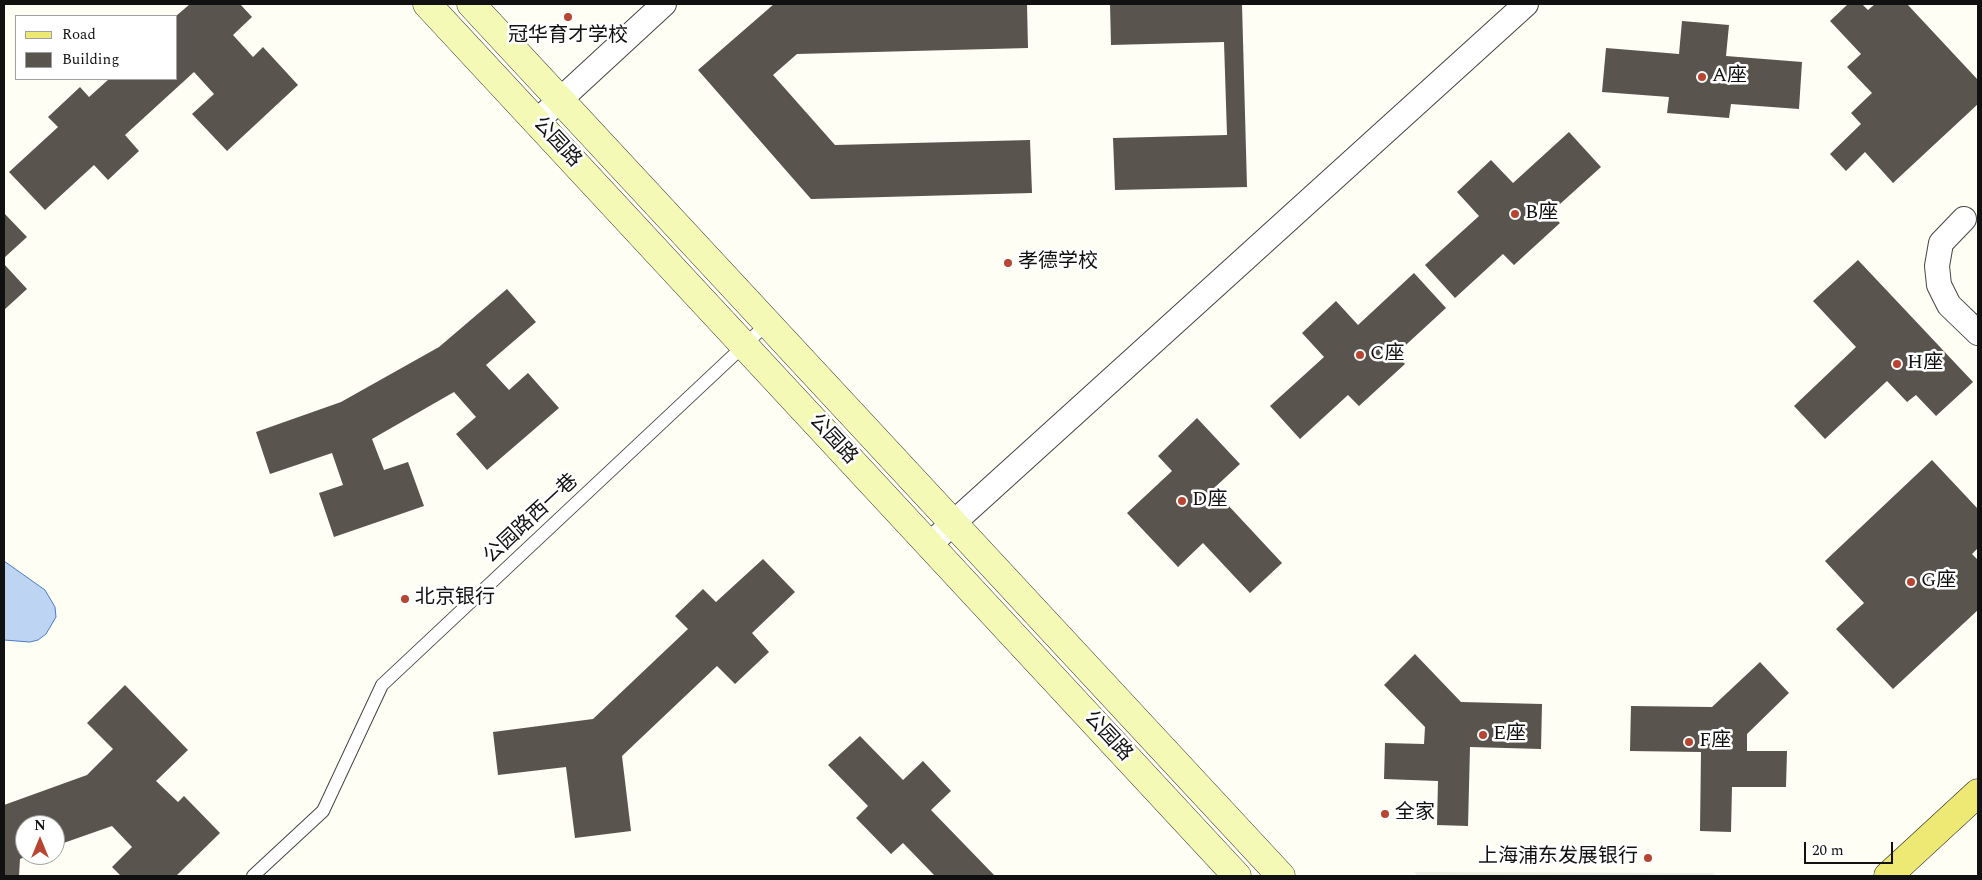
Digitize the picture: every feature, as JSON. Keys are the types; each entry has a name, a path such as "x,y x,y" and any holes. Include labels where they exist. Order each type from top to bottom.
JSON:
{"main road":[{"name":"公园路","path":"426,4 1236,876"},
{"name":"公园路","path":"471,4 1281,876"},
{"path":"1888,876 1978,793"}],"street":[{"path":"536,122 664,4"},
{"path":"929,545 1526,4"},
{"path":"1964,219 1941,243 1937,266 1938,285 1949,305 1978,333"}],"lane":[{"name":"公园路西一巷","path":"254,876 323,811 382,685 768,323"}],"shaded area":[{"path":"1414,872 1715,873 1711,876 1418,876"}],"water":[{"path":"4,561 45,590 55,607 56,617 46,634 38,640 30,642 4,640"}],"building":[{"path":"190,4 240,4 252,17 233,35 253,57 263,47 298,85 227,151 192,114 214,94 194,72 125,135 139,151 108,180 94,165 45,210 9,172 58,127 48,117 80,87 89,97 108,80 178,80 177,15"},
{"path":"774,4 1027,4 1028,48 797,54 773,75 835,145 1030,140 1032,193 811,199 698,70"},
{"path":"1110,4 1242,4 1247,187 1115,190 1113,138 1227,135 1224,42 1111,45"},
{"path":"1848,4 1862,4 1868,10 1875,4 1907,4 1978,80 1978,104 1893,183 1865,152 1846,171 1830,154 1861,124 1851,113 1872,93 1847,67 1861,54 1830,21"},
{"name":"A座","path":"1682,21 1729,25 1726,56 1802,62 1799,109 1731,104 1729,118 1667,113 1669,97 1602,92 1606,48 1679,54"},
{"name":"B座","path":"1569,132 1601,167 1550,213 1560,223 1514,265 1503,254 1455,298 1425,265 1479,216 1457,192 1491,160 1513,183"},
{"path":"4,213 27,237 4,258"},
{"name":"H座","path":"1858,260 1973,382 1936,416 1916,395 1907,402 1887,381 1825,439 1794,406 1856,347 1813,301"},
{"path":"4,264 27,289 4,310"},
{"name":"C座","path":"1414,273 1446,308 1396,354 1405,364 1359,406 1348,395 1300,439 1270,406 1324,357 1302,333 1336,301 1358,325"},
{"path":"507,289 536,322 486,365 509,390 528,373 559,408 487,470 456,434 476,417 454,392 372,439 384,470 408,462 424,506 334,537 319,493 343,485 332,453 270,474 256,432 341,402 439,347"},
{"name":"D座","path":"1197,418 1240,464 1213,489 1282,563 1250,593 1203,543 1178,567 1127,513 1172,471 1158,456"},
{"name":"G座","path":"1932,460 1978,509 1978,548 1972,554 1978,560 1978,610 1893,689 1836,629 1864,603 1825,561"},
{"path":"763,559 795,592 752,633 769,652 735,684 717,666 622,756 631,831 575,838 566,767 498,775 493,732 593,719 688,629 675,616 703,589 716,602"},
{"name":"E座","path":"1415,654 1461,702 1542,704 1541,749 1470,747 1468,826 1437,825 1438,781 1384,779 1385,743 1424,744 1425,727 1384,685"},
{"name":"F座","path":"1760,662 1789,693 1747,734 1747,751 1787,751 1786,787 1732,787 1731,832 1700,831 1701,752 1630,751 1631,706 1712,707"},
{"path":"125,685 188,750 156,781 178,802 184,796 220,833 176,876 121,876 112,867 132,847 112,826 65,842 65,815 15,815 15,865 20,865 19,876 4,876 4,805 87,775 113,749 87,723"},
{"path":"860,736 903,780 923,761 951,791 931,810 995,876 935,876 903,843 891,854 856,818 868,806 828,765"}],"place":[{"name":"冠华育才学校","path":"568,17"},
{"name":"A座","path":"1702,77"},
{"name":"B座","path":"1515,214"},
{"name":"孝德学校","path":"1008,263"},
{"name":"C座","path":"1360,355"},
{"name":"H座","path":"1897,364"},
{"name":"D座","path":"1182,501"},
{"name":"G座","path":"1911,582"},
{"name":"北京银行","path":"405,599"},
{"name":"E座","path":"1483,735"},
{"name":"F座","path":"1689,742"},
{"name":"全家","path":"1385,814"},
{"name":"上海浦东发展银行","path":"1648,858"}]}
